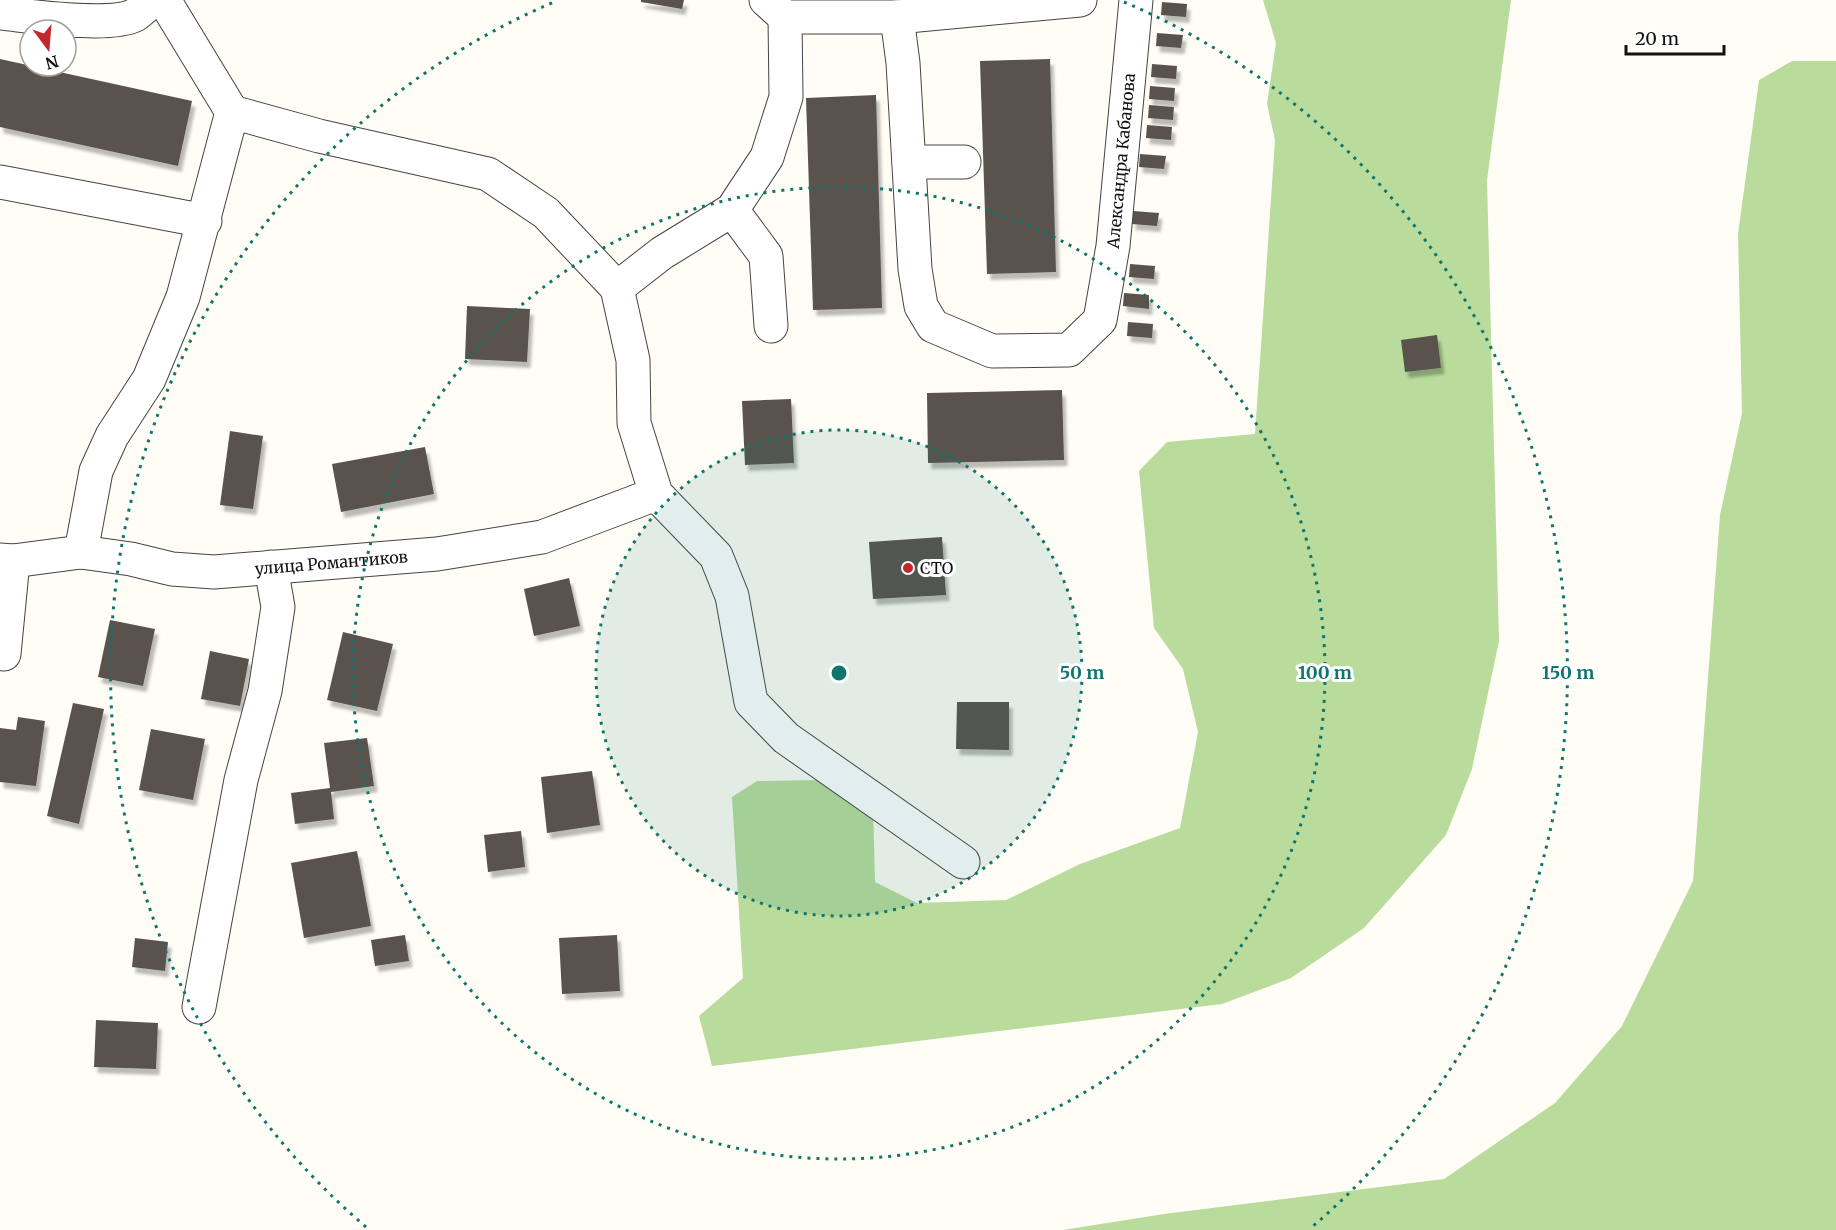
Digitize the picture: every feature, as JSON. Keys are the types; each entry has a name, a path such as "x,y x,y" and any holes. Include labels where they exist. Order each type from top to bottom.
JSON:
{"street":[{"path":"0,13 61,19 115,20 135,15 153,0"},
{"path":"164,0 232,112 319,136 488,174 546,213 617,288 633,360 634,423 657,494 716,556 732,596 751,702 786,738 963,862"},
{"path":"617,288 662,253 732,210 767,157 786,97 776,9 897,17 1080,0"},
{"name":"Александра Кабанова","path":"909,162 915,268 921,306 933,326 992,351 1069,351 1100,320 1113,246 1136,0"},
{"path":"897,17 903,63 909,162 964,162"},
{"path":"81,552 96,471 112,436 149,379 183,297 232,112"},
{"path":"0,182 205,220"},
{"path":"732,210 766,256 771,326"},
{"name":"улица Романтиков","path":"7,561 81,552 131,559 172,569 203,571 436,554 542,537 657,494"},
{"path":"4,654 7,561"},
{"path":"199,1007 241,780 265,691 278,607 271,567"}],"green space":[{"path":"1263,0 1511,0 1487,180 1499,641 1472,769 1446,835 1364,928 1291,978 1222,1004 712,1066 699,1016 743,978 732,797 757,781 825,780 873,806 875,882 917,903 1006,900 1080,864 1180,828 1198,732 1183,669 1154,628 1139,471 1167,442 1255,434 1275,140 1267,104 1276,43"},
{"path":"1792,61 1836,61 1836,1230 1063,1230 1164,1214 1444,1179 1555,1103 1622,1026 1693,881 1720,515 1742,413 1738,234 1759,80"}],"building":[{"path":"641,0 684,0 682,9 641,2"},
{"path":"1162,2 1187,4 1186,17 1161,15"},
{"path":"1157,33 1183,35 1181,48 1156,46"},
{"path":"0,59 18,63 18,78 78,78 78,76 192,101 178,166 0,127"},
{"path":"1050,59 1056,272 987,274 980,61"},
{"path":"1152,64 1177,66 1176,79 1151,77"},
{"path":"1150,86 1175,88 1174,101 1149,99"},
{"path":"876,95 882,308 813,310 806,98"},
{"path":"1149,105 1174,107 1173,120 1148,118"},
{"path":"1147,125 1172,127 1171,140 1146,138"},
{"path":"1140,154 1166,156 1164,169 1139,167"},
{"path":"1133,211 1159,213 1157,226 1132,224"},
{"path":"1130,264 1155,266 1154,279 1129,277"},
{"path":"1124,293 1149,295 1149,309 1123,306"},
{"path":"467,306 530,309 527,362 465,359"},
{"path":"1128,322 1153,324 1152,338 1127,336"},
{"path":"1437,335 1441,368 1405,372 1401,340"},
{"path":"1062,390 1064,460 928,463 927,393"},
{"path":"791,399 794,463 745,465 742,401"},
{"path":"230,431 263,436 253,509 220,505"},
{"path":"425,447 434,494 341,512 332,464"},
{"name":"СТО","path":"942,537 946,595 873,599 869,542"},
{"path":"569,578 580,626 534,636 524,589"},
{"path":"110,620 155,629 143,686 98,677"},
{"path":"343,632 393,644 377,711 327,700"},
{"path":"210,651 249,659 240,706 201,699"},
{"path":"957,702 1009,702 1009,750 956,749"},
{"path":"73,703 104,709 79,824 47,816"},
{"path":"18,717 45,721 36,786 0,782 0,728 16,730"},
{"path":"151,729 205,739 193,800 139,790"},
{"path":"367,738 374,786 331,792 334,819 295,824 291,793 330,788 324,743"},
{"path":"592,771 600,825 547,833 541,777"},
{"path":"521,831 525,867 488,872 484,835"},
{"path":"357,851 371,926 304,938 291,863"},
{"path":"405,935 409,961 375,966 371,940"},
{"path":"617,935 620,991 562,994 559,938"},
{"path":"135,938 168,942 165,971 132,967"},
{"path":"96,1020 158,1023 156,1069 94,1067"}],"place":[{"name":"СТО","path":"908,568"}]}
